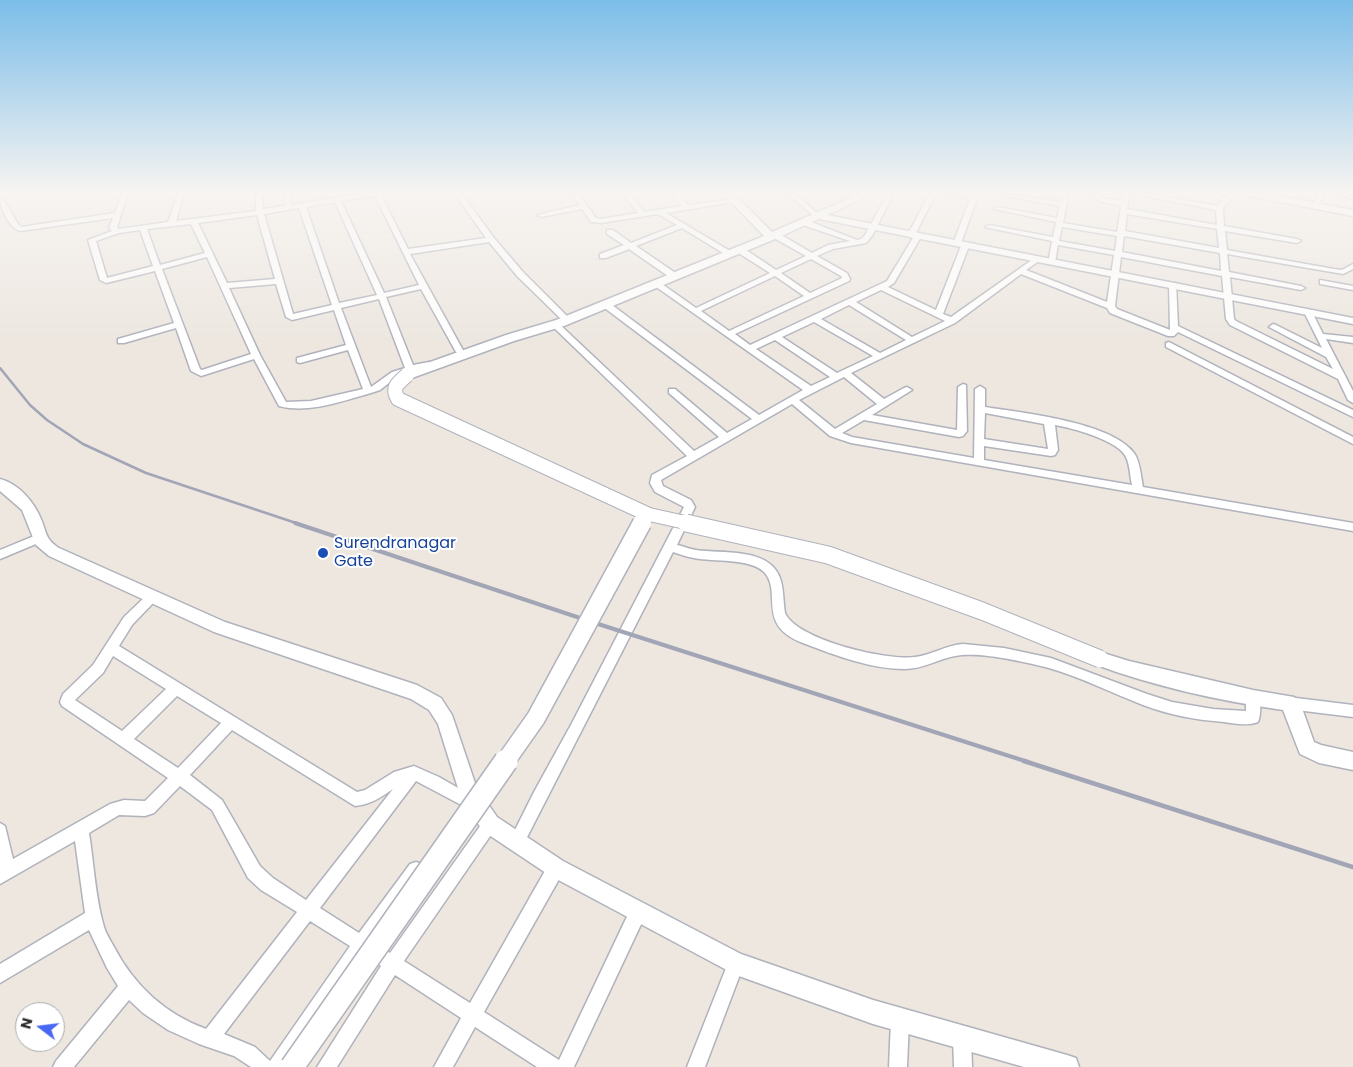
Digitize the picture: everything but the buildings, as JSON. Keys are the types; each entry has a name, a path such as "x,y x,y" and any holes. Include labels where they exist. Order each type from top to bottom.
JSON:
{"main road":[{"path":"554,322 749,243"},
{"path":"292,1067 536,718 647,514 398,399 394,392 395,386 408,372 605,304 755,243"}],"street":[{"path":"93,243 104,280 210,254"},
{"path":"148,243 178,325 198,373 256,355"},
{"path":"204,243 256,355 282,404 286,406 301,406 368,391 377,388 395,374 408,372 460,352 554,322"},
{"path":"268,243 289,315 292,317 424,286"},
{"path":"315,243 368,391"},
{"path":"357,243 381,296 408,372"},
{"path":"401,243 460,352"},
{"path":"406,252 471,243"},
{"path":"493,243 520,274 554,322 693,456"},
{"path":"625,243 671,274"},
{"path":"603,256 637,243"},
{"path":"712,243 726,251"},
{"path":"729,334 846,279 844,275 786,243"},
{"path":"695,311 837,244 849,243"},
{"path":"750,349 890,283 896,276 911,243"},
{"path":"949,243 1353,321"},
{"path":"1051,262 1056,243"},
{"path":"1065,243 1301,288"},
{"path":"1120,243 1111,306 1113,311 1166,333 1174,332 1173,285"},
{"path":"1177,243 1340,272 1353,266"},
{"path":"1222,243 1230,319 1233,323 1341,377"},
{"path":"939,314 961,245"},
{"path":"740,250 810,296"},
{"path":"517,842 538,796 578,728 690,507 687,503 659,489 655,483 656,478 810,390 952,321 1036,259"},
{"path":"1020,271 1111,306"},
{"path":"224,286 279,281"},
{"path":"1323,282 1353,288"},
{"path":"656,284 810,390"},
{"path":"882,287 952,321"},
{"path":"850,302 913,341"},
{"path":"605,304 759,420"},
{"path":"1308,312 1353,399"},
{"path":"815,319 879,356"},
{"path":"122,341 178,325"},
{"path":"1174,327 1353,414"},
{"path":"1273,327 1330,355"},
{"path":"1320,336 1353,340"},
{"path":"776,337 841,375 884,404"},
{"path":"1169,345 1353,441"},
{"path":"300,360 351,346"},
{"path":"863,417 959,434 962,431 963,387"},
{"path":"979,463 980,389"},
{"path":"834,434 907,390"},
{"path":"672,391 726,438"},
{"path":"793,400 834,434 851,440 1353,527"},
{"path":"979,410 1077,426 1126,448 1131,456 1138,489"},
{"path":"979,442 1051,453 1053,450 1049,420"},
{"path":"0,484 13,492 27,506 33,517 38,538 43,546 54,552 220,627 417,693 435,704 446,721 469,798 490,824 556,868 736,964 900,1020 1067,1067"},
{"path":"647,514 828,555 982,611 1128,669 1253,698 1353,712"},
{"path":"0,555 38,538"},
{"path":"669,547 695,554 750,561 768,569 776,583 777,611 784,624 802,637 885,662 913,663 959,650 1019,656 1064,667 1148,700 1220,718 1253,718 1253,698"},
{"path":"153,596 128,621 98,669 68,698 67,702 202,792 217,805 254,872 267,884 554,1067"},
{"path":"112,648 232,721 354,799 364,798 401,776 414,773 469,798"},
{"path":"123,740 177,687"},
{"path":"1288,703 1294,711 1307,748 1319,754 1353,761"},
{"path":"0,830 4,874 120,807 144,810 149,808 232,721"},
{"path":"210,1039 414,773"},
{"path":"277,1067 362,943 469,798"},
{"path":"326,1067 392,964 490,824"},
{"path":"81,829 96,928 116,970 128,988 171,1022 244,1051 259,1061 264,1067"},
{"path":"443,1067 556,868"},
{"path":"565,1067 638,912"},
{"path":"0,974 94,917"},
{"path":"696,1067 736,964"},
{"path":"62,1067 128,988"},
{"path":"898,1067 900,1020"},
{"path":"962,1037 963,1067"}],"railway":[{"path":"0,368 30,405 47,420 83,444 146,473 299,524"},
{"path":"295,523 592,622 1028,762"},
{"path":"1024,761 1353,867"}],"place":[{"name":"Surendranagar Gate","path":"323,553"}]}
